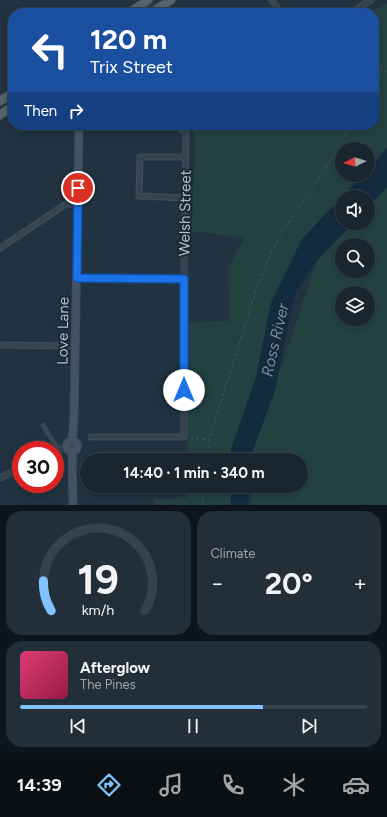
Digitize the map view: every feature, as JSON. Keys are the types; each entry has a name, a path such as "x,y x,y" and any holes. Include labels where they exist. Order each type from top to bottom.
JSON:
{"main road":[{"path":"137,8 148,0"},
{"path":"159,8 171,0"}],"street":[{"path":"359,8 371,0"},
{"name":"Love Lane","path":"69,450 68,443 72,441 74,419 79,130"},
{"path":"182,130 186,132"},
{"name":"Welsh Street","path":"184,437 186,132"},
{"path":"185,198 139,196 140,158 186,157"},
{"path":"0,248 66,204 78,204"},
{"path":"77,278 184,279"},
{"path":"0,345 75,346"},
{"path":"91,438 184,437"},
{"path":"64,450 69,450 73,505"},
{"path":"0,478 12,472"}],"lane":[{"path":"43,425 52,441"}],"path":[{"path":"379,66 384,73"},
{"path":"379,76 387,71"},
{"path":"208,453 212,430 256,288 271,253 285,228 330,161 347,130"},
{"path":"184,437 210,440"},
{"path":"202,505 204,493"}],"green space":[{"path":"385,3 387,4 387,148 375,162 375,142 335,142 335,182 356,182 349,190 335,190 335,204 302,239 271,303 256,378 231,449 231,453 187,453 189,322 229,321 228,267 245,238 192,231 195,130 379,130 379,8 378,8"},
{"path":"387,171 387,505 250,505 251,493 308,493 308,453 253,453 316,262 341,230 375,230 375,190 373,190"},
{"path":"186,493 231,493 231,505 154,505 154,499 186,498"}],"water":[{"path":"387,148 387,187 375,200 375,190 349,190 356,182 375,182 375,162"},
{"name":"Ross River","path":"335,204 335,230 346,230 339,238 335,238 335,242 316,262 295,293 275,391 253,453 231,453 231,449 256,378 271,303 302,239"},
{"path":"231,493 249,493 248,505 231,505"}],"route":[{"path":"78,188 77,278 184,279 184,390"}]}
